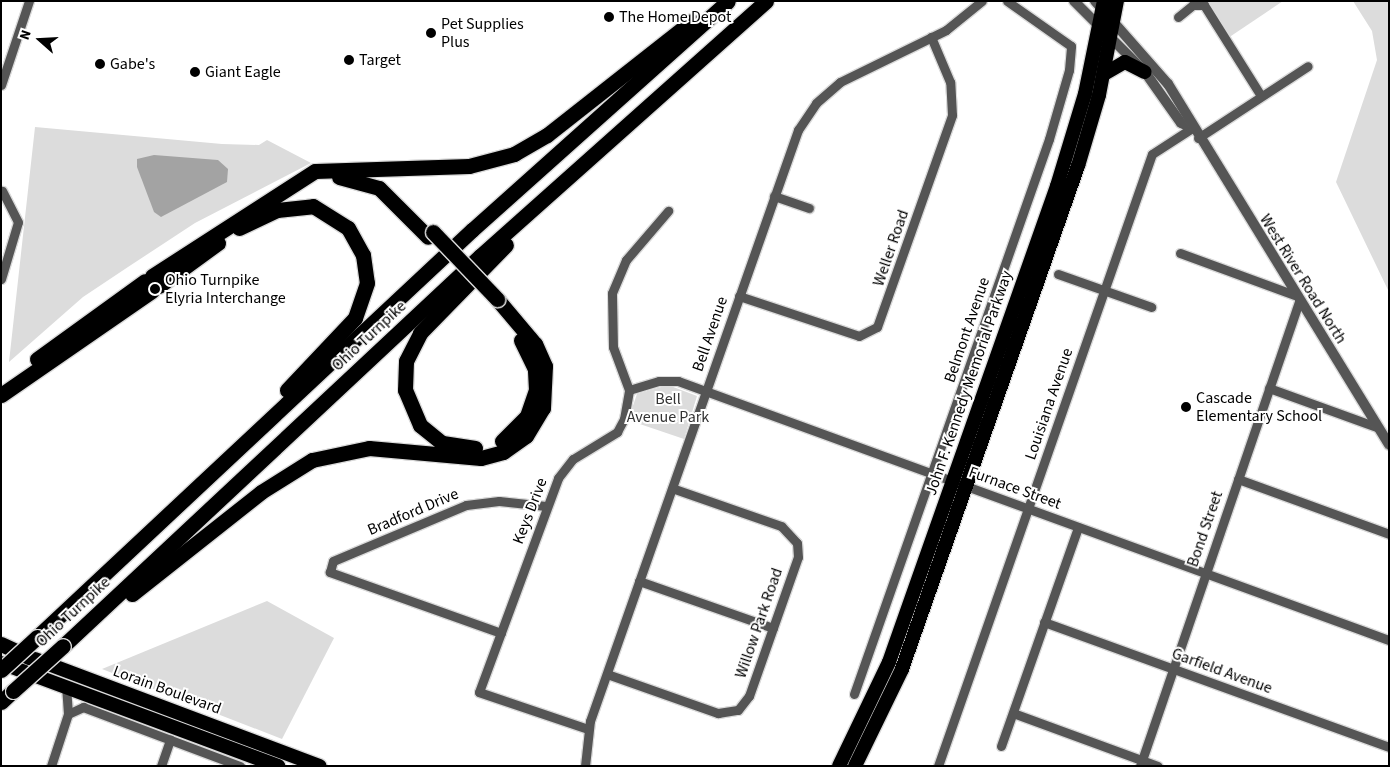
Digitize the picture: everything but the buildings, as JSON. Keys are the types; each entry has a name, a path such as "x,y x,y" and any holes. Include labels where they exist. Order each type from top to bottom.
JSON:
{"highway":[{"path":"1,400 152,284 302,177 324,169 469,166 514,154 547,135 716,1"},
{"name":"Ohio Turnpike","path":"1,670 472,230 728,1"},
{"name":"Ohio Turnpike","path":"1,702 480,256 569,181 766,1"},
{"name":"John F. Kennedy Memorial Parkway","path":"855,766 902,669 1078,166 1104,74 1117,1"},
{"name":"John F. Kennedy Memorial Parkway","path":"839,766 889,662 1073,137 1098,27 1101,4"},
{"path":"1104,74 1125,62 1144,72"},
{"path":"63,646 298,466 326,455 369,448 481,458 503,452 526,436 543,408 545,366 535,344 431,235 393,188 351,169"},
{"path":"1,385 300,186 340,177 379,188 431,235"},
{"path":"494,302 529,352 535,369 534,399 522,424 504,440 480,448 450,446 427,433 410,409 404,381 409,352 420,333 569,181"},
{"path":"147,534 348,327 364,297 367,275 360,245 348,228 321,208 289,206 238,229"},
{"path":"1,395 28,378"},
{"path":"1,646 30,657"},
{"name":"Lorain Boulevard","path":"30,657 320,766"},
{"name":"Lorain Boulevard","path":"1,663 278,766"}],"street":[{"path":"1,85 29,1"},
{"name":"Bell Avenue","path":"585,766 588,729 798,130 823,95 849,76 931,37 982,1"},
{"name":"Belmont Avenue","path":"854,694 1050,139 1072,57 1071,46 1007,1"},
{"name":"West River Road North","path":"1074,1 1144,72 1181,124 1192,128"},
{"name":"West River Road North","path":"1101,4 1168,84 1198,138 1389,446"},
{"path":"1178,17 1193,5 1204,6 1261,96"},
{"name":"Weller Road","path":"739,296 852,334 869,334 878,327 952,115 950,82 931,37"},
{"path":"1198,138 1308,66"},
{"name":"Louisiana Avenue","path":"938,766 1152,154 1192,128"},
{"path":"1,279 18,222 2,191"},
{"path":"774,196 810,208"},
{"name":"Keys Drive","path":"588,729 480,692 546,506 565,468 617,432 624,419 629,390 612,341 612,293 626,260 668,211"},
{"path":"1180,253 1297,298"},
{"path":"1058,274 1151,307"},
{"name":"Bond Street","path":"1141,763 1269,388 1297,298"},
{"name":"Furnace Street","path":"629,390 668,380 706,392 1389,640"},
{"path":"1269,388 1377,427"},
{"path":"1238,479 1389,534"},
{"name":"Willow Park Road","path":"607,674 718,713 731,712 747,700 798,557 795,537 781,526 672,488"},
{"name":"Bradford Drive","path":"501,633 330,572 334,562 466,505 499,501 546,506"},
{"path":"1001,746 1078,527"},
{"path":"639,581 773,628"},
{"name":"Garfield Avenue","path":"1044,622 1389,747"},
{"path":"50,766 68,714 66,687"},
{"path":"68,714 83,708 240,766"},
{"path":"1013,713 1141,763 1158,766"},
{"path":"161,766 170,740"}],"green space":[{"path":"1203,1 1283,1 1228,38"},
{"path":"1353,1 1389,1 1389,292 1336,182 1377,60 1372,31"},
{"path":"35,127 222,144 259,145 267,140 311,163 195,223 128,267 83,297 9,362"},
{"name":"Bell Avenue Park","path":"668,385 697,396 684,439 628,420 637,394"},
{"path":"267,601 334,638 282,739 102,669"}],"shaded area":[{"path":"154,155 218,160 228,169 227,182 161,217 154,212 137,167 137,159"}],"place":[{"name":"The Home Depot","path":"609,17"},
{"name":"Pet Supplies Plus","path":"431,33"},
{"name":"Target","path":"349,60"},
{"name":"Gabe's","path":"100,64"},
{"name":"Giant Eagle","path":"195,72"},
{"name":"Ohio Turnpike Elyria Interchange","path":"155,289"},
{"name":"Cascade Elementary School","path":"1186,407"}]}
